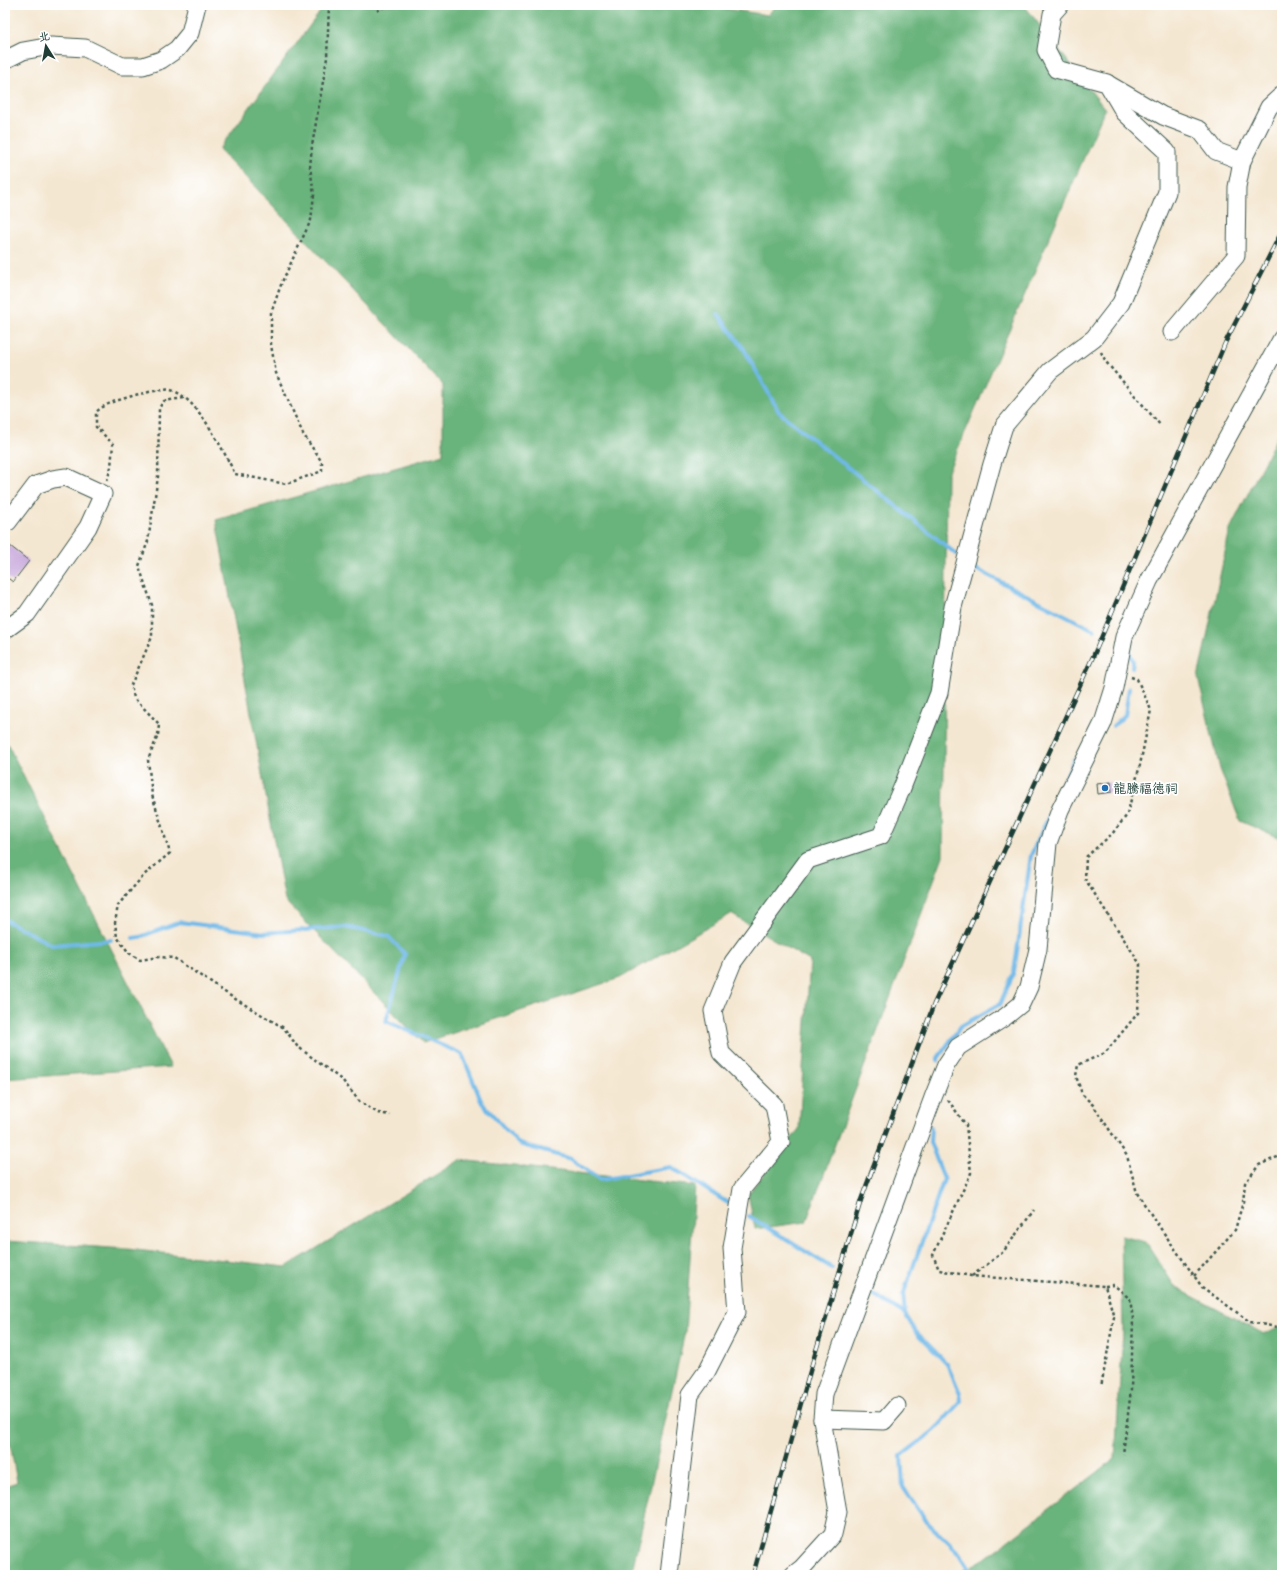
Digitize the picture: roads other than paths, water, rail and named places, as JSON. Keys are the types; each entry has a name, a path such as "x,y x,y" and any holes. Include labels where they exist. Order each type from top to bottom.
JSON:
{"street":[{"path":"5,60 23,51 51,46 85,48 122,66 143,66 161,60 177,49 190,33 197,5"},
{"path":"1060,5 1052,14 1046,50 1056,69 1107,83 1163,116 1200,130 1216,151 1242,160"},
{"path":"669,1575 690,1395 707,1371 737,1312 732,1248 742,1190 781,1142 774,1105 721,1053 712,1011 733,962 808,860 881,836 902,788 939,693 953,607 992,464 1004,426 1050,371 1094,338 1121,303 1167,192 1167,152 1124,112 1107,83"},
{"path":"1172,332 1236,256 1237,187 1242,160 1269,107 1282,94"},
{"path":"793,1575 802,1568 833,1534 838,1512 822,1419 824,1394 946,1065 958,1047 1005,1017 1021,1004 1030,987 1038,949 1048,843 1060,810 1103,723 1114,688 1124,637 1149,581 1282,338"},
{"path":"5,630 27,614 88,527 103,494 66,477 53,479 36,485 8,522"},
{"path":"822,1419 884,1421 896,1406"}],"waterway":[{"path":"718,314 744,349 779,412 956,554"},
{"path":"972,567 1094,630"},
{"path":"1128,648 1133,662 1132,667"},
{"path":"1113,726 1125,715 1129,688"},
{"path":"1056,799 1074,759"},
{"path":"938,1061 938,1058 961,1026 1000,1004 1014,972 1031,855 1052,809"},
{"path":"5,920 52,945 111,940"},
{"path":"133,938 140,937 180,922 264,933 345,927 388,936 405,954 386,1021 462,1054 482,1103 519,1144 571,1159 600,1180 671,1167 728,1203"},
{"path":"931,1127 930,1142 944,1179 903,1295 905,1314 916,1332 947,1364 960,1394 961,1401 935,1430 901,1456 903,1487 927,1522 960,1554 973,1575"},
{"path":"749,1216 832,1268"},
{"path":"873,1294 905,1314"}],"railway":[{"path":"753,1575 812,1364 861,1200 934,1004 1096,650 1226,341 1282,231"}],"place":[{"name":"龍騰福德祠","path":"1105,788"}]}
